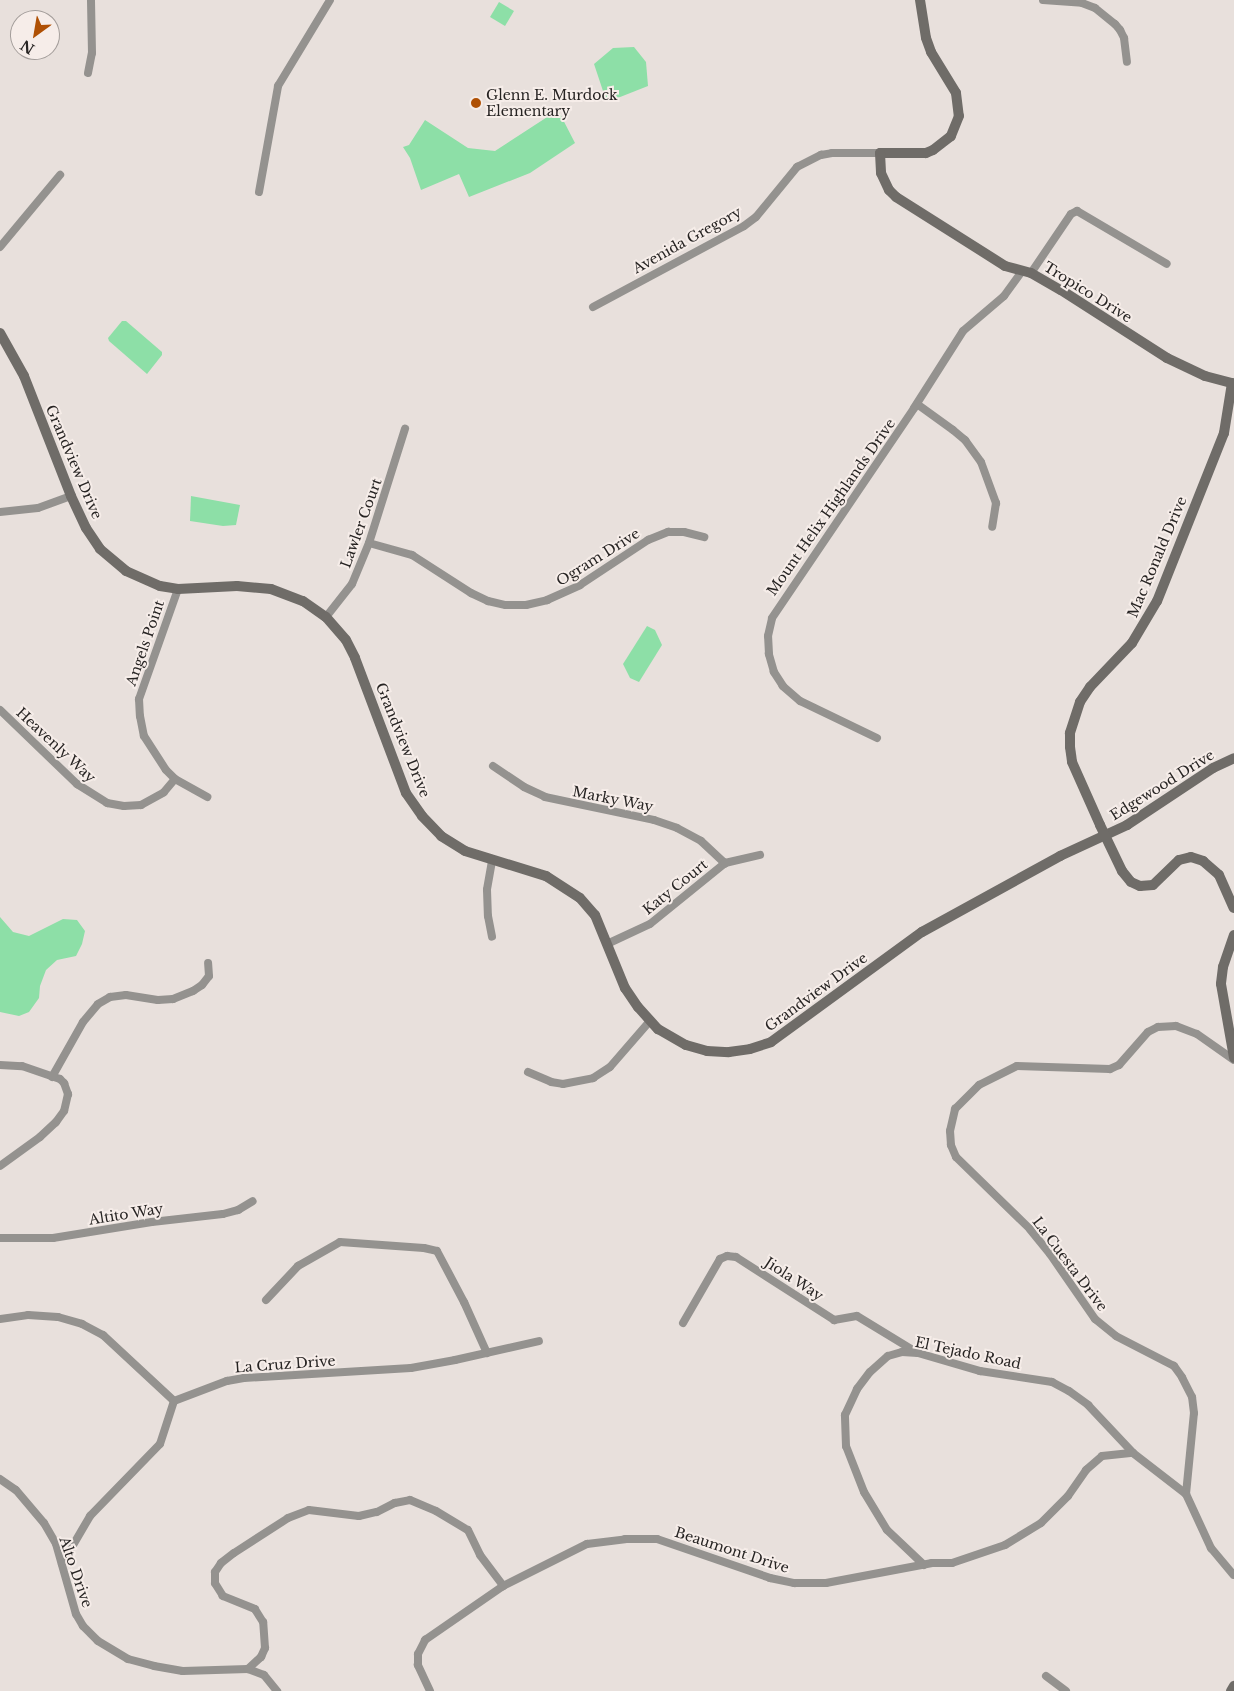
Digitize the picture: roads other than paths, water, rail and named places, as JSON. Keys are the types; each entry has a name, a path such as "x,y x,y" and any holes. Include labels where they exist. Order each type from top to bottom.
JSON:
{"street":[{"path":"88,73 92,53 91,0"},
{"path":"259,192 278,86 330,0"},
{"name":"Avenida Gregory","path":"593,307 744,226 756,217 797,167 821,155 832,153 926,153 946,142 957,123 959,108 956,93 931,52 923,24 920,0"},
{"path":"1043,0 1082,3 1102,13 1120,30 1124,38 1128,62"},
{"name":"Tropico Drive","path":"880,153 881,173 889,190 896,197 1005,266 1026,272 1167,358 1205,376 1233,384"},
{"path":"0,247 60,175"},
{"name":"Mount Helix Highlands Drive","path":"877,738 800,701 788,692 779,680 771,663 768,636 775,610 917,404 963,331 1004,296 1026,272 1071,214 1077,211 1168,264"},
{"name":"Grandview Drive","path":"0,333 24,376 71,496 93,538 113,561 135,576 160,586 178,589 237,586 271,589 304,601 326,617 346,640 355,658 406,793 414,805 442,836 465,851 492,861 537,873 571,891 595,915 626,988 650,1021 676,1041 702,1050 729,1052 761,1046 780,1037 922,932 1060,856 1105,836"},
{"name":"Mac Ronald Drive","path":"1233,384 1224,433 1157,600 1132,643 1090,687 1080,702 1070,733 1072,762 1122,871 1135,884 1145,886 1153,884 1179,860 1191,857 1203,861 1219,875 1234,908"},
{"path":"917,404 965,440 981,462 996,503 992,527"},
{"name":"Lawler Court","path":"326,617 352,584 369,543 405,429"},
{"path":"0,512 38,508 71,496"},
{"name":"Ogram Drive","path":"369,543 412,555 471,593 488,601 512,605 537,603 557,596 580,585 648,540 668,532 684,532 704,537"},
{"name":"Angels Point","path":"178,589 139,699 140,716 144,736 159,761 174,779 207,797"},
{"name":"Heavenly Way","path":"0,710 78,784 107,803 124,806 141,805 164,792 174,779"},
{"name":"Edgewood Drive","path":"1105,836 1150,811 1212,768 1234,758"},
{"name":"Marky Way","path":"493,766 524,787 545,797 666,823 701,841 726,863"},
{"name":"Katy Court","path":"607,944 650,924 726,863 760,855"},
{"path":"492,861 487,890 488,916 492,937"},
{"path":"1234,935 1223,967 1221,984 1234,1059"},
{"path":"52,1077 83,1022 98,1004 110,997 126,995 158,1000 173,999 202,985 209,976 208,963"},
{"path":"528,1072 551,1082 563,1084 593,1078 610,1067 650,1021"},
{"name":"La Cuesta Drive","path":"1186,1494 1194,1413 1192,1396 1182,1377 1174,1366 1116,1336 1095,1319 1050,1254 1030,1229 956,1157 951,1145 950,1130 955,1109 979,1085 1017,1066 1110,1069 1119,1065 1148,1032 1158,1027 1176,1026 1197,1034 1234,1059"},
{"path":"0,1065 22,1066 52,1077 64,1083 68,1094 60,1118 40,1137 0,1166"},
{"name":"Altito Way","path":"0,1238 53,1238 152,1222 224,1214 238,1210 253,1201"},
{"path":"266,1300 298,1266 340,1242 424,1248 438,1253 488,1353"},
{"name":"Jiola Way","path":"683,1323 720,1259 727,1256 744,1262 834,1320 856,1316 918,1353"},
{"path":"0,1319 28,1315 58,1317 82,1324 103,1335 174,1401 160,1444 90,1516 62,1564"},
{"name":"La Cruz Drive","path":"174,1401 227,1381 244,1378 411,1368 539,1341"},
{"name":"El Tejado Road","path":"924,1565 888,1530 864,1492 846,1446 845,1415 857,1389 870,1372 888,1356 902,1352 918,1353 980,1371 1052,1382 1069,1391 1088,1406 1133,1453 1186,1494 1211,1548 1234,1575"},
{"name":"Beaumont Drive","path":"430,1691 418,1665 418,1654 425,1640 503,1586 588,1544 625,1539 657,1540 770,1578 794,1583 826,1583 924,1565 952,1563 1005,1545 1041,1523 1055,1510 1086,1470 1102,1456 1133,1453"},
{"name":"Alto Drive","path":"0,1479 16,1490 44,1523 56,1544 67,1589 76,1614 83,1626 98,1640 118,1654 138,1662 184,1670 248,1669"},
{"path":"277,1691 264,1675 248,1669 262,1657 265,1648 263,1622 255,1609 223,1596 215,1583 215,1572 221,1563 234,1553 288,1518 309,1510 359,1516 376,1512 395,1503 410,1500 436,1511 468,1530 480,1555 503,1586"},
{"path":"1046,1676 1066,1691"},
{"path":"1231,1691 1234,1686"}],"place":[{"name":"Glenn E. Murdock Elementary","path":"476,103"}]}
